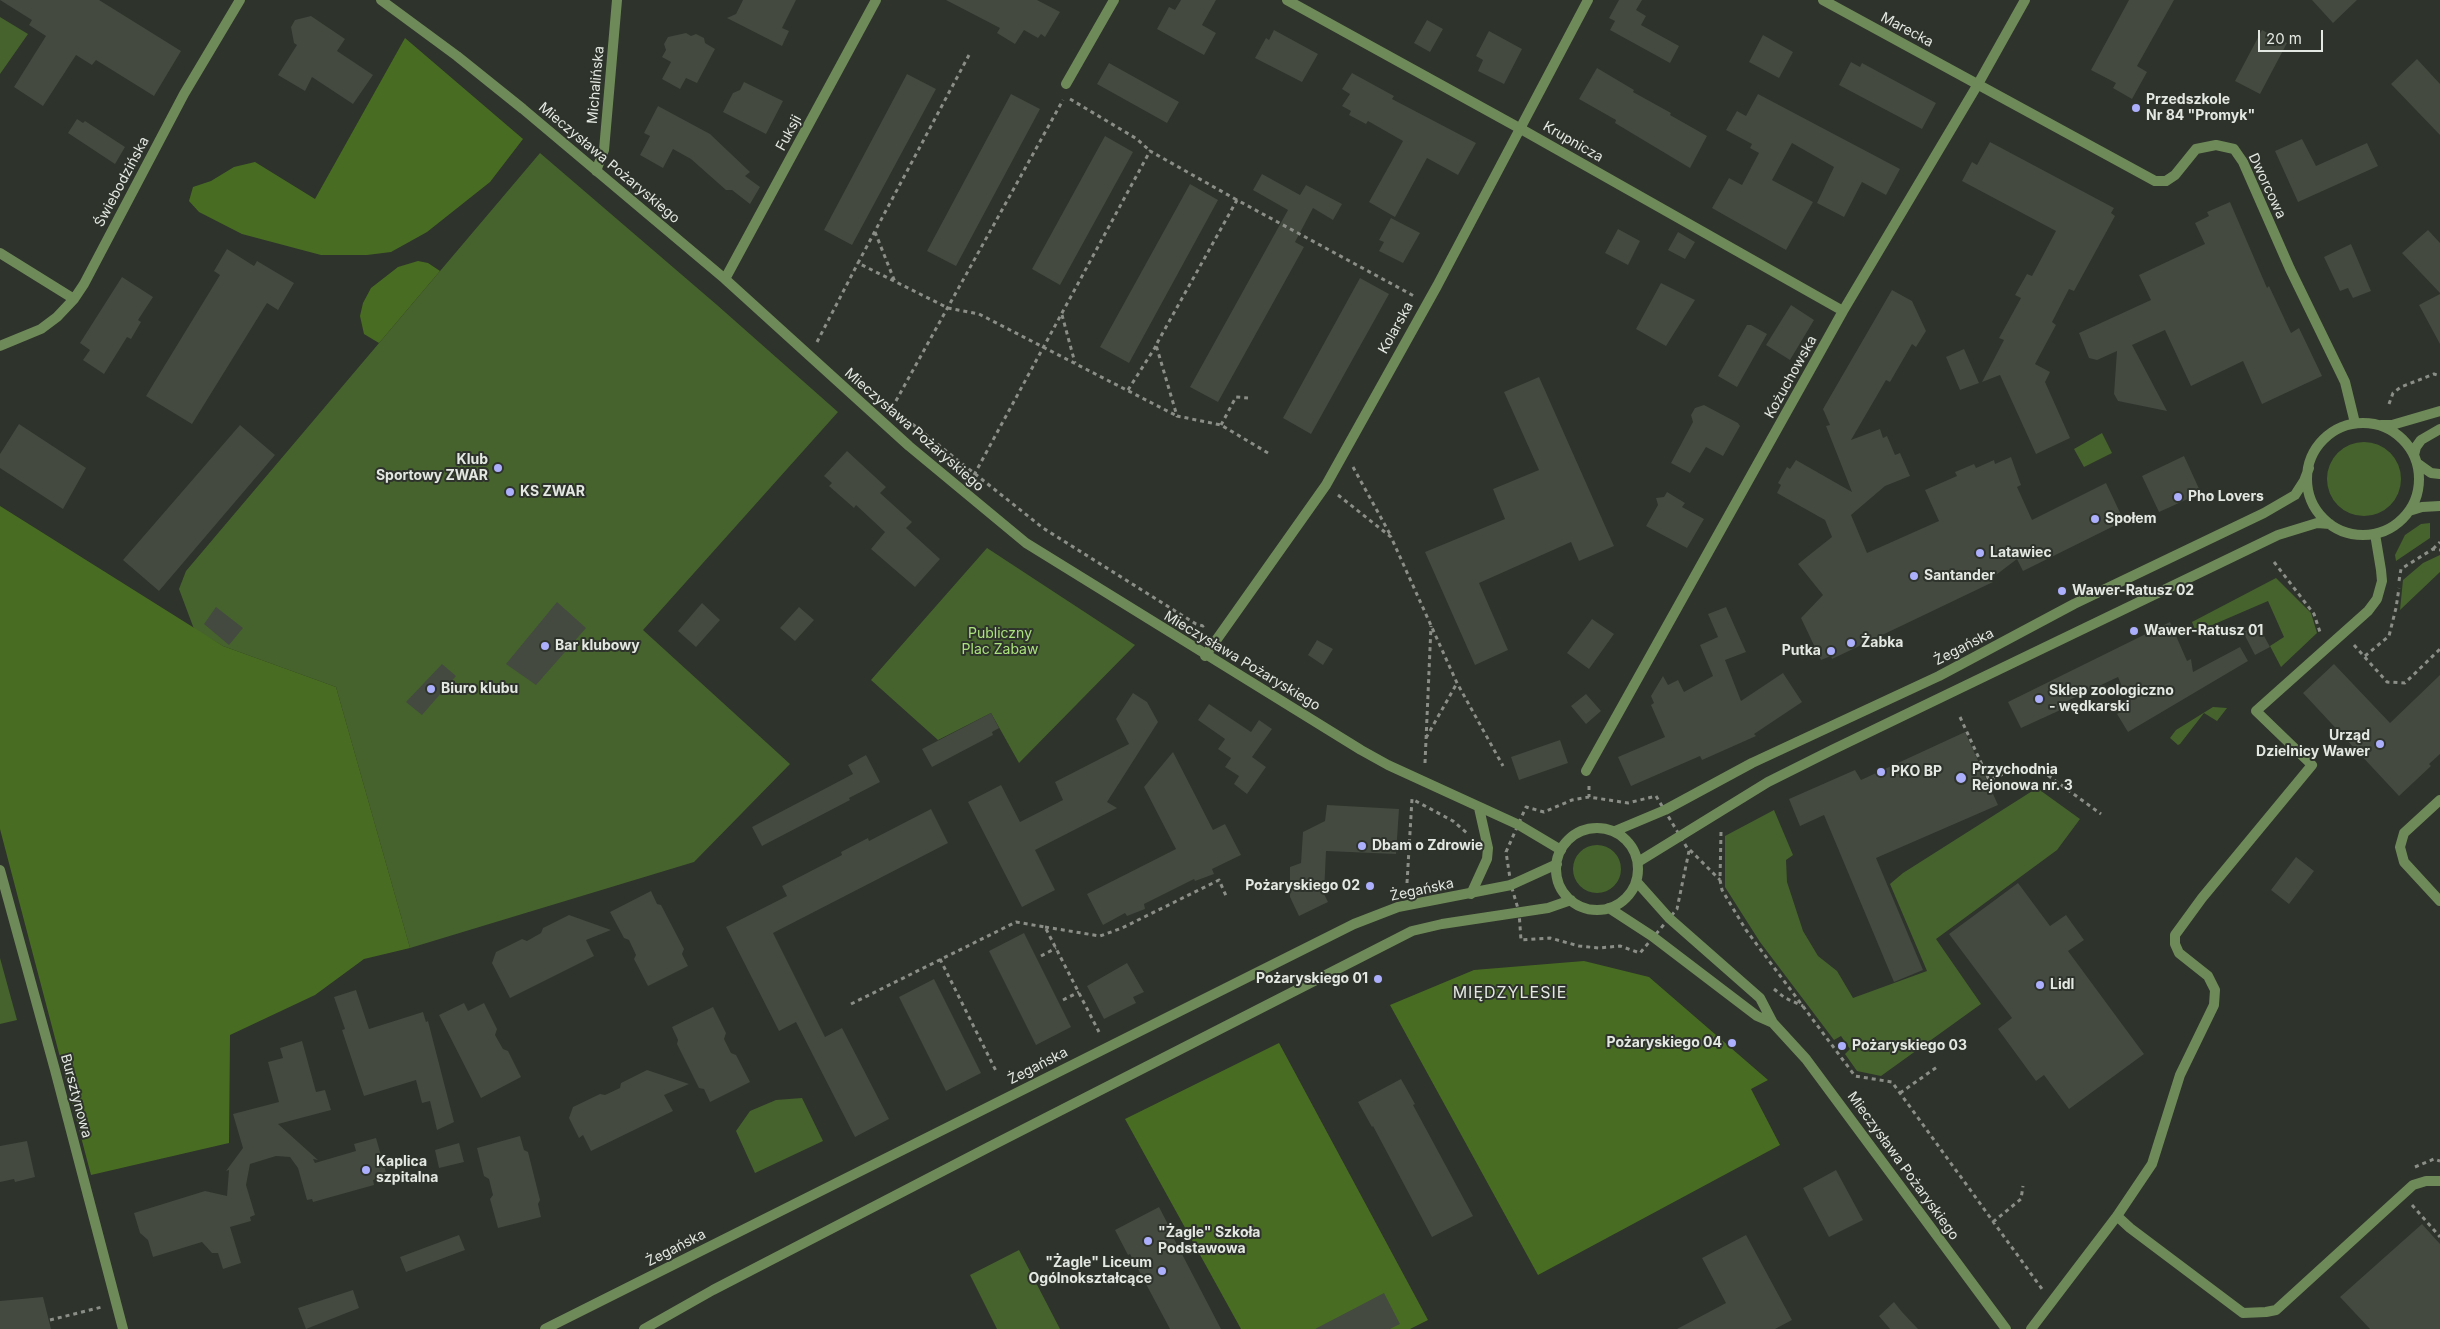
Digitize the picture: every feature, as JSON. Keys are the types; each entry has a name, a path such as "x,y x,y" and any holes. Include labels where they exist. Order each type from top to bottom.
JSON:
{"street":[{"name":"Świebodzińska","path":"0,346 41,329 57,317 74,299 84,284 184,94 240,0"},
{"name":"Mieczysława Pożaryskiego","path":"381,0 458,56 725,279 909,446 1026,544 1205,656 1361,750 1479,808 1519,825 1561,850"},
{"name":"Michalińska","path":"596,171 604,150 616,0"},
{"name":"Fuksji","path":"725,279 876,0"},
{"path":"1066,84 1114,0"},
{"name":"Krupnicza","path":"1288,0 1843,311"},
{"name":"Kolarska","path":"1205,656 1326,485 1521,129 1588,0"},
{"name":"Marecka","path":"1823,0 1978,84"},
{"name":"Kożuchowska","path":"1586,770 1843,311 1978,84 2025,0"},
{"name":"Dworcowa","path":"1978,84 2155,181 2166,181 2175,176 2196,149 2216,145 2234,149 2243,162 2290,269 2345,382 2355,423"},
{"path":"0,253 74,299"},
{"path":"2440,411 2392,425 2355,423 2342,426 2327,436 2315,451 2309,468 2308,484 2311,500 2319,513 2330,524 2345,532 2361,535 2375,534 2396,524 2409,511 2417,496 2419,480 2416,446 2421,440 2440,429"},
{"path":"2381,425 2404,441 2416,459 2431,473 2440,474"},
{"name":"Żegańska","path":"1615,832 1665,810 1752,763 1939,676 2074,604 2264,513 2295,494 2304,481 2309,468"},
{"path":"2409,511 2422,507 2440,506"},
{"path":"1638,862 1768,782 2269,539 2299,527 2318,523 2330,524"},
{"path":"2031,1329 2117,1216 2152,1164 2180,1075 2214,1005 2215,990 2208,976 2178,953 2175,935 2202,898 2312,765 2256,712 2368,611 2376,599 2382,581 2382,570 2375,534"},
{"path":"2440,800 2404,833 2400,848 2404,862 2440,901"},
{"path":"1471,894 1487,859 1488,848 1479,808"},
{"path":"1603,828 1615,832 1630,844 1638,862 1636,882 1626,898 1609,908 1589,909 1570,900 1559,883 1557,864 1561,850 1568,840 1584,830 1603,828"},
{"name":"Żegańska","path":"545,1329 1354,924 1398,907 1511,885 1557,864"},
{"name":"Bursztynowa","path":"0,870 55,1070 122,1329"},
{"name":"Mieczysława Pożaryskiego","path":"1636,882 1669,918 1760,998 1773,1023 1806,1059 2006,1329"},
{"path":"644,1329 713,1290 1412,931 1548,908 1570,900"},
{"name":"Mieczysława Pożaryskiego","path":"1609,908 1652,936 1757,1016 1773,1023"},
{"path":"2117,1216 2130,1228 2243,1313 2266,1312 2276,1310 2413,1185 2426,1181 2440,1181"}],"path":[{"path":"810,337 817,344 969,55"},
{"path":"1060,94 1137,139 1150,151 1426,302"},
{"path":"892,408 1065,97"},
{"path":"974,475 1150,151"},
{"path":"1128,390 1156,345 1237,200"},
{"path":"875,232 895,282"},
{"path":"858,263 948,308 979,314 1177,416 1221,425 1268,453"},
{"path":"1411,305 1416,296"},
{"path":"1062,315 1075,363"},
{"path":"1156,345 1177,416"},
{"path":"2389,404 2393,393 2401,387 2434,374 2440,376"},
{"path":"1221,425 1236,396 1248,398"},
{"path":"885,402 974,475 1043,528 1196,624 1204,626 1212,617"},
{"path":"1344,451 1391,537 1457,683 1503,766"},
{"path":"1326,485 1391,537"},
{"path":"2365,656 2389,636 2396,608 2401,569 2433,549 2440,542"},
{"path":"2433,549 2440,550"},
{"path":"1425,763 1431,625"},
{"path":"1426,738 1457,683"},
{"path":"1960,717 1989,780 2023,766"},
{"path":"1416,759 1433,767"},
{"path":"2035,766 2102,814"},
{"path":"1589,797 1590,791"},
{"path":"1519,805 1544,812 1572,800 1589,797 1628,803 1656,796 1689,851 1720,880"},
{"path":"1407,883 1412,799 1453,821 1469,837"},
{"path":"1526,807 1506,852 1511,885 1518,912 1521,940 1550,938 1580,946 1599,948 1620,946 1640,952 1677,909 1689,851"},
{"path":"1721,832 1720,880 1722,890 1746,930 1856,1076 1892,1082 2052,1302"},
{"path":"850,1004 1016,922 1100,936 1122,928 1219,880 1227,898"},
{"path":"1045,927 1099,1032"},
{"path":"1041,956 1056,948"},
{"path":"940,959 997,1073"},
{"path":"1063,1000 1079,992"},
{"path":"1900,1093 1937,1067"},
{"path":"1993,1222 2021,1199 2023,1186"},
{"path":"2412,1205 2440,1236"},
{"path":"50,1320 105,1307"}],"green space":[{"path":"0,17 28,34 0,74"},
{"path":"405,38 523,139 490,182 427,232 391,252 367,255 321,255 242,234 199,212 189,201 193,187 211,181 234,167 255,162 315,199"},
{"name":"KS ZWAR","path":"540,153 838,412 643,630 790,764 694,862 410,948 336,687 223,646 194,629 179,589 186,571"},
{"path":"418,261 428,263 440,271 379,343 364,334 360,316 363,303 371,288 398,267"},
{"path":"2102,433 2112,453 2084,467 2074,449"},
{"path":"2357,442 2371,442 2385,448 2395,458 2401,472 2401,486 2395,500 2385,510 2371,516 2357,516 2343,510 2333,500 2327,486 2327,472 2333,458 2343,448"},
{"path":"0,506 223,646 336,687 410,948 364,959 315,995 230,1035 229,1143 91,1175 0,829"},
{"path":"2430,523 2430,538 2396,561 2395,555 2405,535 2421,524"},
{"name":"Publiczny Plac Zabaw","path":"987,548 1135,645 1019,763 991,713 938,740 871,680"},
{"path":"2440,555 2440,572 2400,610 2403,580 2423,563"},
{"path":"2276,578 2311,613 2317,633 2281,667 2270,646 2284,637 2268,601 2196,632 2192,622"},
{"path":"2213,707 2227,708 2217,721 2204,713 2180,744 2178,745 2170,738 2176,730"},
{"path":"2037,788 2080,819 2057,850 1936,939 1981,1004 1881,1076 1857,1071 1845,1054 1850,1049 1841,1036 1834,1040 1760,942 1725,887 1725,836 1774,810 1793,855 1786,860 1787,882 1803,931 1818,956 1837,971 1853,998 1927,971 1890,884 1903,873"},
{"path":"1592,845 1602,845 1614,852 1621,864 1621,874 1614,886 1602,893 1592,893 1584,889 1577,882 1573,874 1573,864 1577,856 1584,849"},
{"path":"0,958 17,1020 0,1024"},
{"path":"1584,961 1649,977 1768,1080 1751,1089 1780,1145 1538,1275 1390,1005 1474,970"},
{"path":"1279,1043 1428,1320 1410,1329 1241,1329 1125,1119"},
{"path":"802,1098 823,1141 755,1173 736,1131 750,1111 776,1100"},
{"path":"1019,1250 1060,1329 997,1329 970,1275"}],"building":[{"path":"0,0 99,0 181,51 154,96 96,60 92,65 76,55 43,106 14,87 46,36 29,25 32,20"},
{"path":"743,0 796,0 782,28 789,31 782,46 727,18 736,14"},
{"path":"946,0 1037,0 1060,12 1045,37 1041,34 1038,38 1024,30 1015,44 997,33 1000,28"},
{"path":"1181,0 1216,0 1202,25 1216,33 1204,55 1157,29 1169,7 1175,10"},
{"path":"1619,0 1642,0 1636,10 1646,16 1641,25 1679,46 1670,63 1610,30 1615,21 1609,18"},
{"path":"2129,0 2174,0 2137,66 2147,72 2132,99 2113,88 2116,83 2091,70"},
{"path":"2312,0 2357,0 2333,23"},
{"path":"311,16 345,39 337,51 373,75 353,104 312,77 305,91 278,75 297,45 294,43 291,27 295,20"},
{"path":"1427,20 1443,29 1430,52 1414,43"},
{"path":"1274,30 1318,54 1302,82 1255,58 1266,38 1269,40"},
{"path":"2262,30 2287,43 2260,94 2235,81"},
{"path":"1489,31 1522,49 1504,84 1478,71 1483,60 1476,56"},
{"path":"686,33 691,36 696,34 704,38 705,43 715,49 697,83 686,78 680,89 662,79 671,62 662,57 666,50 664,44 668,37"},
{"path":"1763,35 1793,52 1779,78 1749,62"},
{"path":"2417,59 2440,84 2440,135 2391,84"},
{"path":"1851,62 1860,67 1862,63 1936,103 1922,129 1839,85"},
{"path":"1109,63 1179,102 1167,123 1097,84"},
{"path":"1597,68 1634,90 1633,92 1671,113 1670,115 1707,136 1690,168 1615,123 1616,120 1579,99"},
{"path":"1352,73 1394,96 1392,99 1476,143 1458,175 1427,158 1395,217 1369,202 1403,141 1368,121 1366,124 1349,115 1351,111 1342,106 1350,94 1342,89"},
{"path":"907,74 936,89 852,245 824,230"},
{"path":"744,82 783,101 766,134 723,112 733,93 740,90"},
{"path":"1011,94 1040,109 956,266 927,251"},
{"path":"1758,94 1900,169 1886,195 1862,182 1844,217 1817,203 1834,167 1792,143 1772,180 1813,202 1786,250 1712,208 1729,178 1742,185 1759,153 1750,148 1752,144 1726,130 1737,111 1746,116"},
{"path":"658,106 710,134 750,172 745,176 760,187 750,204 732,190 726,190 691,159 673,149 663,168 640,155 650,136 644,133"},
{"path":"77,119 83,123 85,121 125,147 115,164 68,133"},
{"path":"1105,136 1133,152 1060,285 1032,269"},
{"path":"2302,139 2316,166 2367,143 2378,166 2298,202 2275,151"},
{"path":"1990,142 2114,208 2111,213 2115,216 2074,291 2069,289 2052,322 2056,325 2035,364 2050,372 2045,382 2070,438 2036,454 2000,375 1982,382 2004,340 1999,338 2021,298 2015,295 2027,274 2032,276 2056,231 1962,181 1972,162 1977,165"},
{"path":"1262,174 1300,195 1306,185 1342,204 1333,220 1313,208 1295,242 1304,247 1218,402 1190,387 1288,210 1253,190"},
{"path":"1190,184 1218,200 1129,363 1100,347"},
{"path":"2230,202 2267,288 2269,286 2291,333 2299,328 2322,376 2262,404 2243,361 2191,386 2165,330 2132,345 2167,411 2118,401 2114,394 2117,351 2097,360 2089,358 2079,333 2151,300 2139,275 2205,244 2195,223 2209,216 2207,212"},
{"path":"1391,218 1420,233 1403,263 1379,251 1384,242 1379,240"},
{"path":"1618,229 1640,241 1628,265 1605,253"},
{"path":"2428,230 2440,243 2440,293 2402,253"},
{"path":"1678,232 1695,242 1685,259 1668,250"},
{"path":"2351,244 2371,291 2353,298 2348,288 2340,291 2324,257"},
{"path":"227,249 254,266 257,261 294,283 278,310 267,303 192,424 146,396 220,275 214,271"},
{"path":"122,277 153,297 138,320 141,322 131,339 127,337 104,374 83,360 90,350 80,343"},
{"path":"1360,278 1389,294 1311,434 1283,418"},
{"path":"1661,283 1695,300 1666,346 1636,329"},
{"path":"1892,290 1912,301 1926,331 1916,347 1912,344 1890,382 1886,380 1851,440 1880,429 1883,438 1887,436 1895,455 1900,453 1910,476 1885,486 1851,515 1867,553 1939,521 1925,490 1957,476 1955,472 1974,464 1976,468 1994,460 1995,464 2011,457 2021,485 2017,487 2032,520 2106,483 2124,521 2023,571 2017,559 1992,578 1993,582 1832,659 1831,656 1821,660 1801,618 1823,595 1798,564 1832,537 1825,520 1777,493 1781,485 1778,483 1787,467 1790,469 1796,460 1852,492 1826,426 1830,425 1823,409"},
{"path":"2440,294 2440,344 2419,305"},
{"path":"1791,305 1814,320 1790,360 1766,345"},
{"path":"1747,325 1751,325 1767,334 1737,387 1718,376"},
{"path":"1964,349 1979,383 1960,390 1946,357"},
{"path":"1539,377 1614,546 1579,561 1571,542 1479,583 1508,650 1475,665 1425,552 1505,519 1493,489 1539,470 1504,392"},
{"path":"1704,405 1738,423 1740,426 1723,456 1706,447 1690,473 1671,463 1693,422 1691,415 1695,408"},
{"path":"19,424 86,468 63,509 0,468 0,454"},
{"path":"240,425 275,455 159,591 123,560"},
{"path":"847,451 886,487 880,493 912,522 906,528 940,559 915,587 871,549 885,532 856,505 854,508 829,486 832,483 824,476"},
{"path":"2184,456 2201,493 2159,512 2142,476"},
{"path":"1667,492 1685,503 1682,507 1704,519 1687,548 1646,526 1658,505 1656,498 1664,497"},
{"name":"Bar klubowy","path":"557,602 586,628 536,685 506,664"},
{"path":"702,603 720,620 696,647 678,631"},
{"path":"216,607 243,628 229,645 204,624"},
{"path":"799,607 814,620 795,641 780,628"},
{"path":"1726,607 1746,652 1725,660 1741,701 1783,673 1802,702 1754,734 1756,736 1702,760 1700,756 1631,786 1618,757 1665,737 1651,705 1654,703 1651,696 1663,676 1668,685 1678,680 1684,692 1713,676 1700,645 1718,637 1708,614"},
{"path":"1592,619 1614,634 1589,669 1567,653"},
{"path":"2170,622 2187,661 2191,659 2193,672 2240,647 2248,661 2128,732 2117,714 2130,706 2118,677 2065,702 2067,707 2021,728 2008,702"},
{"path":"2258,625 2270,647 2255,655 2243,632"},
{"path":"1317,640 1333,649 1323,665 1308,655"},
{"name":"Biuro klubu","path":"442,664 456,676 422,715 406,702"},
{"name":"Urząd Dzielnicy Wawer","path":"2334,664 2390,723 2440,675 2440,754 2429,764 2431,766 2399,796 2303,693"},
{"path":"1133,693 1147,702 1158,722 1107,802 1117,808 1035,850 1055,890 1022,907 968,802 1001,785 1020,822 1063,800 1055,782 1129,744 1116,719"},
{"path":"1586,694 1601,711 1586,724 1571,706"},
{"path":"1209,704 1251,732 1259,720 1272,729 1252,757 1266,767 1247,794 1234,784 1239,776 1225,767 1231,758 1218,749 1225,739 1198,720"},
{"path":"991,713 999,728 992,732 993,735 932,767 922,749"},
{"path":"1965,732 1998,805 1876,858 1923,970 1894,982 1824,815 1800,826 1789,799 1855,770 1861,780"},
{"path":"1560,740 1568,763 1519,780 1511,757"},
{"path":"1173,752 1213,830 1225,824 1241,855 1212,869 1214,874 1195,881 1194,879 1144,904 1145,909 1127,916 1125,913 1103,925 1087,894 1176,849 1144,787"},
{"path":"866,755 880,782 849,798 850,800 762,846 752,827 853,774 848,765"},
{"path":"1327,805 1399,809 1396,854 1326,851 1324,894 1328,902 1299,916 1290,897 1290,867 1301,863 1303,832 1325,821"},
{"path":"931,809 948,843 773,933 825,1037 842,1028 889,1119 855,1137 796,1022 779,1031 726,927 787,896 782,886 842,855 841,852 868,838 869,841"},
{"path":"2296,857 2314,871 2289,904 2271,890"},
{"name":"Lidl","path":"2018,883 2050,926 2066,915 2084,940 2068,951 2144,1054 2069,1109 2044,1075 2036,1081 1998,1029 2012,1018 1949,934"},
{"path":"651,891 657,904 661,905 684,949 682,954 688,966 648,986 634,959 636,955 629,940 624,938 610,912"},
{"path":"569,915 611,930 586,940 594,956 510,998 492,963 496,952 522,939 527,941 541,933 543,928"},
{"path":"1024,933 1071,1027 1036,1045 989,951"},
{"path":"1127,963 1144,992 1133,997 1136,1003 1104,1019 1087,986"},
{"path":"934,979 981,1073 946,1091 899,997"},
{"path":"356,990 369,1029 423,1012 426,1022 428,1021 454,1122 437,1130 430,1101 422,1103 416,1080 364,1096 342,1030 345,1029 334,997"},
{"path":"464,1003 468,1011 484,1003 497,1029 495,1035 503,1049 508,1051 521,1077 481,1098 439,1015"},
{"path":"713,1007 726,1033 724,1039 731,1053 736,1055 750,1082 710,1102 704,1089 699,1088 677,1044 678,1040 672,1027"},
{"path":"302,1041 316,1092 325,1090 331,1110 278,1124 318,1160 313,1159 315,1163 356,1151 354,1144 376,1138 387,1176 373,1180 374,1185 313,1202 312,1199 307,1200 298,1168 290,1157 276,1156 250,1164 246,1185 255,1215 250,1217 251,1221 230,1227 241,1263 223,1269 218,1253 212,1253 202,1242 153,1257 148,1240 140,1233 134,1213 205,1191 227,1196 229,1170 226,1171 243,1148 233,1114 279,1102 268,1062 283,1058 280,1048"},
{"path":"647,1070 689,1084 664,1095 673,1111 591,1151 583,1135 579,1138 569,1118 573,1107 600,1094 605,1095 620,1088 621,1083"},
{"path":"1401,1079 1473,1216 1432,1237 1373,1126 1358,1102"},
{"path":"520,1136 524,1150 528,1152 540,1200 538,1204 541,1217 498,1228 490,1199 493,1195 489,1179 484,1176 477,1148"},
{"path":"27,1141 35,1177 15,1182 14,1179 0,1182 0,1146"},
{"path":"459,1143 464,1162 439,1168 435,1150"},
{"path":"1836,1170 1863,1220 1829,1237 1803,1188"},
{"path":"1159,1207 1221,1329 1170,1329 1115,1230"},
{"path":"2422,1224 2440,1244 2440,1329 2370,1329 2340,1297"},
{"path":"459,1235 465,1250 406,1272 400,1257"},
{"path":"1746,1235 1792,1320 1775,1329 1677,1329 1726,1303 1702,1258"},
{"path":"353,1290 359,1308 306,1329 298,1308"},
{"path":"1384,1293 1400,1324 1390,1329 1315,1329"},
{"path":"43,1297 51,1329 0,1329 0,1301"},
{"path":"1894,1302 1918,1329 1890,1329 1879,1316"}],"place":[{"name":"Przedszkole Nr 84 \"Promyk\"","path":"2136,108"},
{"name":"Klub Sportowy ZWAR","path":"498,468"},
{"name":"KS ZWAR","path":"510,492"},
{"name":"Pho Lovers","path":"2178,497"},
{"name":"Społem","path":"2095,519"},
{"name":"Latawiec","path":"1980,553"},
{"name":"Santander","path":"1914,576"},
{"name":"Wawer-Ratusz 02","path":"2062,591"},
{"name":"Wawer-Ratusz 01","path":"2134,631"},
{"name":"Żabka","path":"1851,643"},
{"name":"Bar klubowy","path":"545,646"},
{"name":"Putka","path":"1831,651"},
{"name":"Biuro klubu","path":"431,689"},
{"name":"Sklep zoologiczno - wędkarski","path":"2039,699"},
{"name":"Urząd Dzielnicy Wawer","path":"2380,744"},
{"name":"PKO BP","path":"1881,772"},
{"name":"Przychodnia Rejonowa nr. 3","path":"1961,778"},
{"name":"Dbam o Zdrowie","path":"1362,846"},
{"name":"Pożaryskiego 02","path":"1370,886"},
{"name":"Pożaryskiego 01","path":"1378,979"},
{"name":"Lidl","path":"2040,985"},
{"name":"Pożaryskiego 04","path":"1732,1043"},
{"name":"Pożaryskiego 03","path":"1842,1046"},
{"name":"Kaplica szpitalna","path":"366,1170"},
{"name":"\"Żagle\" Szkoła Podstawowa","path":"1148,1241"},
{"name":"\"Żagle\" Liceum Ogólnokształcące","path":"1162,1271"}],"district":[{"name":"MIĘDZYLESIE","path":"1510,993"}]}
